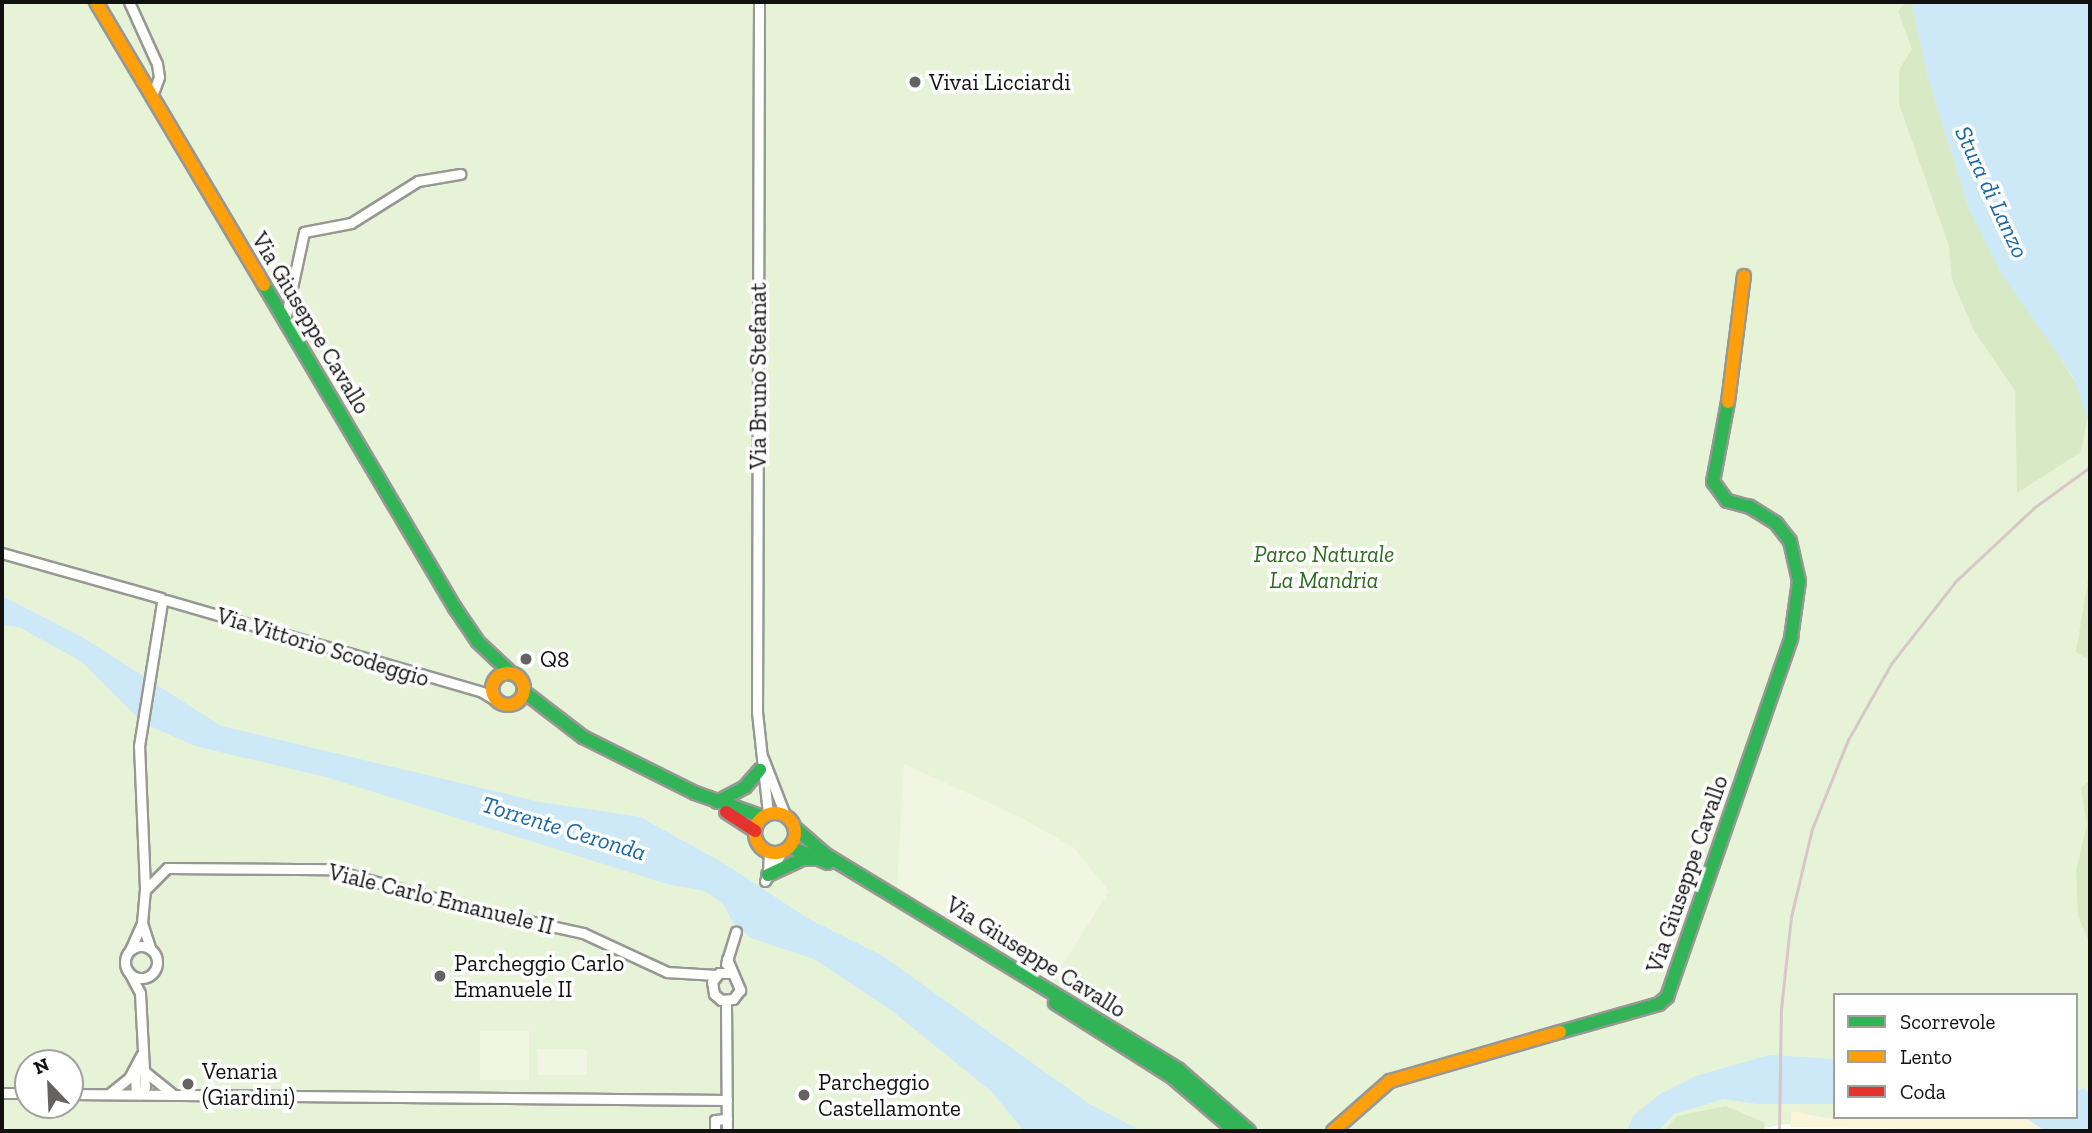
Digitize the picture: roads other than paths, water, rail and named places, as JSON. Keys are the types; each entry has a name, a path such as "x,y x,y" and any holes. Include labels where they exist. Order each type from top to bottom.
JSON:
{"street":[{"name":"Via Giuseppe Cavallo","path":"96,2 455,608 506,675 519,679 520,696"},
{"path":"129,2 157,64 159,77 152,96"},
{"name":"Via Bruno Stefanat","path":"759,2 757,712 766,815"},
{"path":"285,320 304,232 351,223 418,181 460,174"},
{"name":"Via Giuseppe Cavallo","path":"1338,1128 1390,1081 1659,1004 1667,997 1791,638 1799,581 1790,541 1776,523 1750,507 1727,501 1713,482 1738,350 1744,276"},
{"name":"Via Vittorio Scodeggio","path":"2,553 487,689"},
{"path":"138,1094 141,1053 140,993 125,964 142,923 145,890 139,746 148,672 163,600"},
{"path":"506,675 487,689 500,703 520,696 541,707 583,737 695,793 766,815 785,815 794,827 766,878"},
{"name":"Via Bruno Stefanat","path":"761,750 785,815"},
{"path":"717,802 744,787 760,769"},
{"path":"695,793 755,831 758,844 780,851"},
{"path":"755,831 766,815"},
{"name":"Via Giuseppe Cavallo","path":"794,827 826,855 1179,1069 1250,1131"},
{"name":"Via Giuseppe Cavallo","path":"780,851 822,859 1172,1077 1235,1131"},
{"path":"766,878 803,859 822,859"},
{"name":"Viale Carlo Emanuele II","path":"145,890 155,876 180,864 330,869 474,909 583,933 667,972 687,976 723,973"},
{"path":"140,993 158,962 142,923"},
{"path":"712,990 723,973 736,932"},
{"path":"130,950 150,948"},
{"path":"723,973 739,981 740,990 726,1000 727,1131"},
{"path":"130,974 150,975"},
{"name":"Viale Carlo Emanuele II","path":"687,976 726,1000"},
{"path":"109,1094 139,1070"},
{"path":"139,1070 173,1094"},
{"path":"84,1094 727,1100"},
{"path":"715,1131 715,1120 727,1119"}],"water":[{"name":"Stura di Lanzo","path":"1911,2 2090,2 2090,426 2073,376 2001,273 1969,209 1929,81"},
{"name":"Torrente Ceronda","path":"2,596 82,637 221,726 540,802 640,817 725,864 809,919 883,956 1091,1105 1142,1131 1024,1131 991,1091 892,1011 814,959 751,938 733,923 724,905 705,891 667,884 326,777 195,746 143,723 82,662 19,627 2,625"},
{"path":"1769,1055 1833,1059 1833,1104 1757,1104 1724,1099 1674,1114 1659,1131 1627,1131 1633,1116 1660,1094 1696,1076"},
{"path":"2084,1088 2090,1095 2090,1131 2045,1131 2027,1119 2078,1119 2078,1090"}],"railway":[{"path":"1779,1131 1781,1009 1791,917 1812,829 1848,740 1891,664 1955,582 2035,507 2090,467"}],"place":[{"name":"Vivai Licciardi","path":"915,82"},
{"name":"Q8","path":"526,659"},
{"name":"Parcheggio Carlo Emanuele II","path":"440,976"},
{"name":"Venaria (Giardini)","path":"188,1084"},
{"name":"Parcheggio Castellamonte","path":"804,1095"}],"park label":[{"name":"Parco Naturale La Mandria","path":"1324,567"}]}
